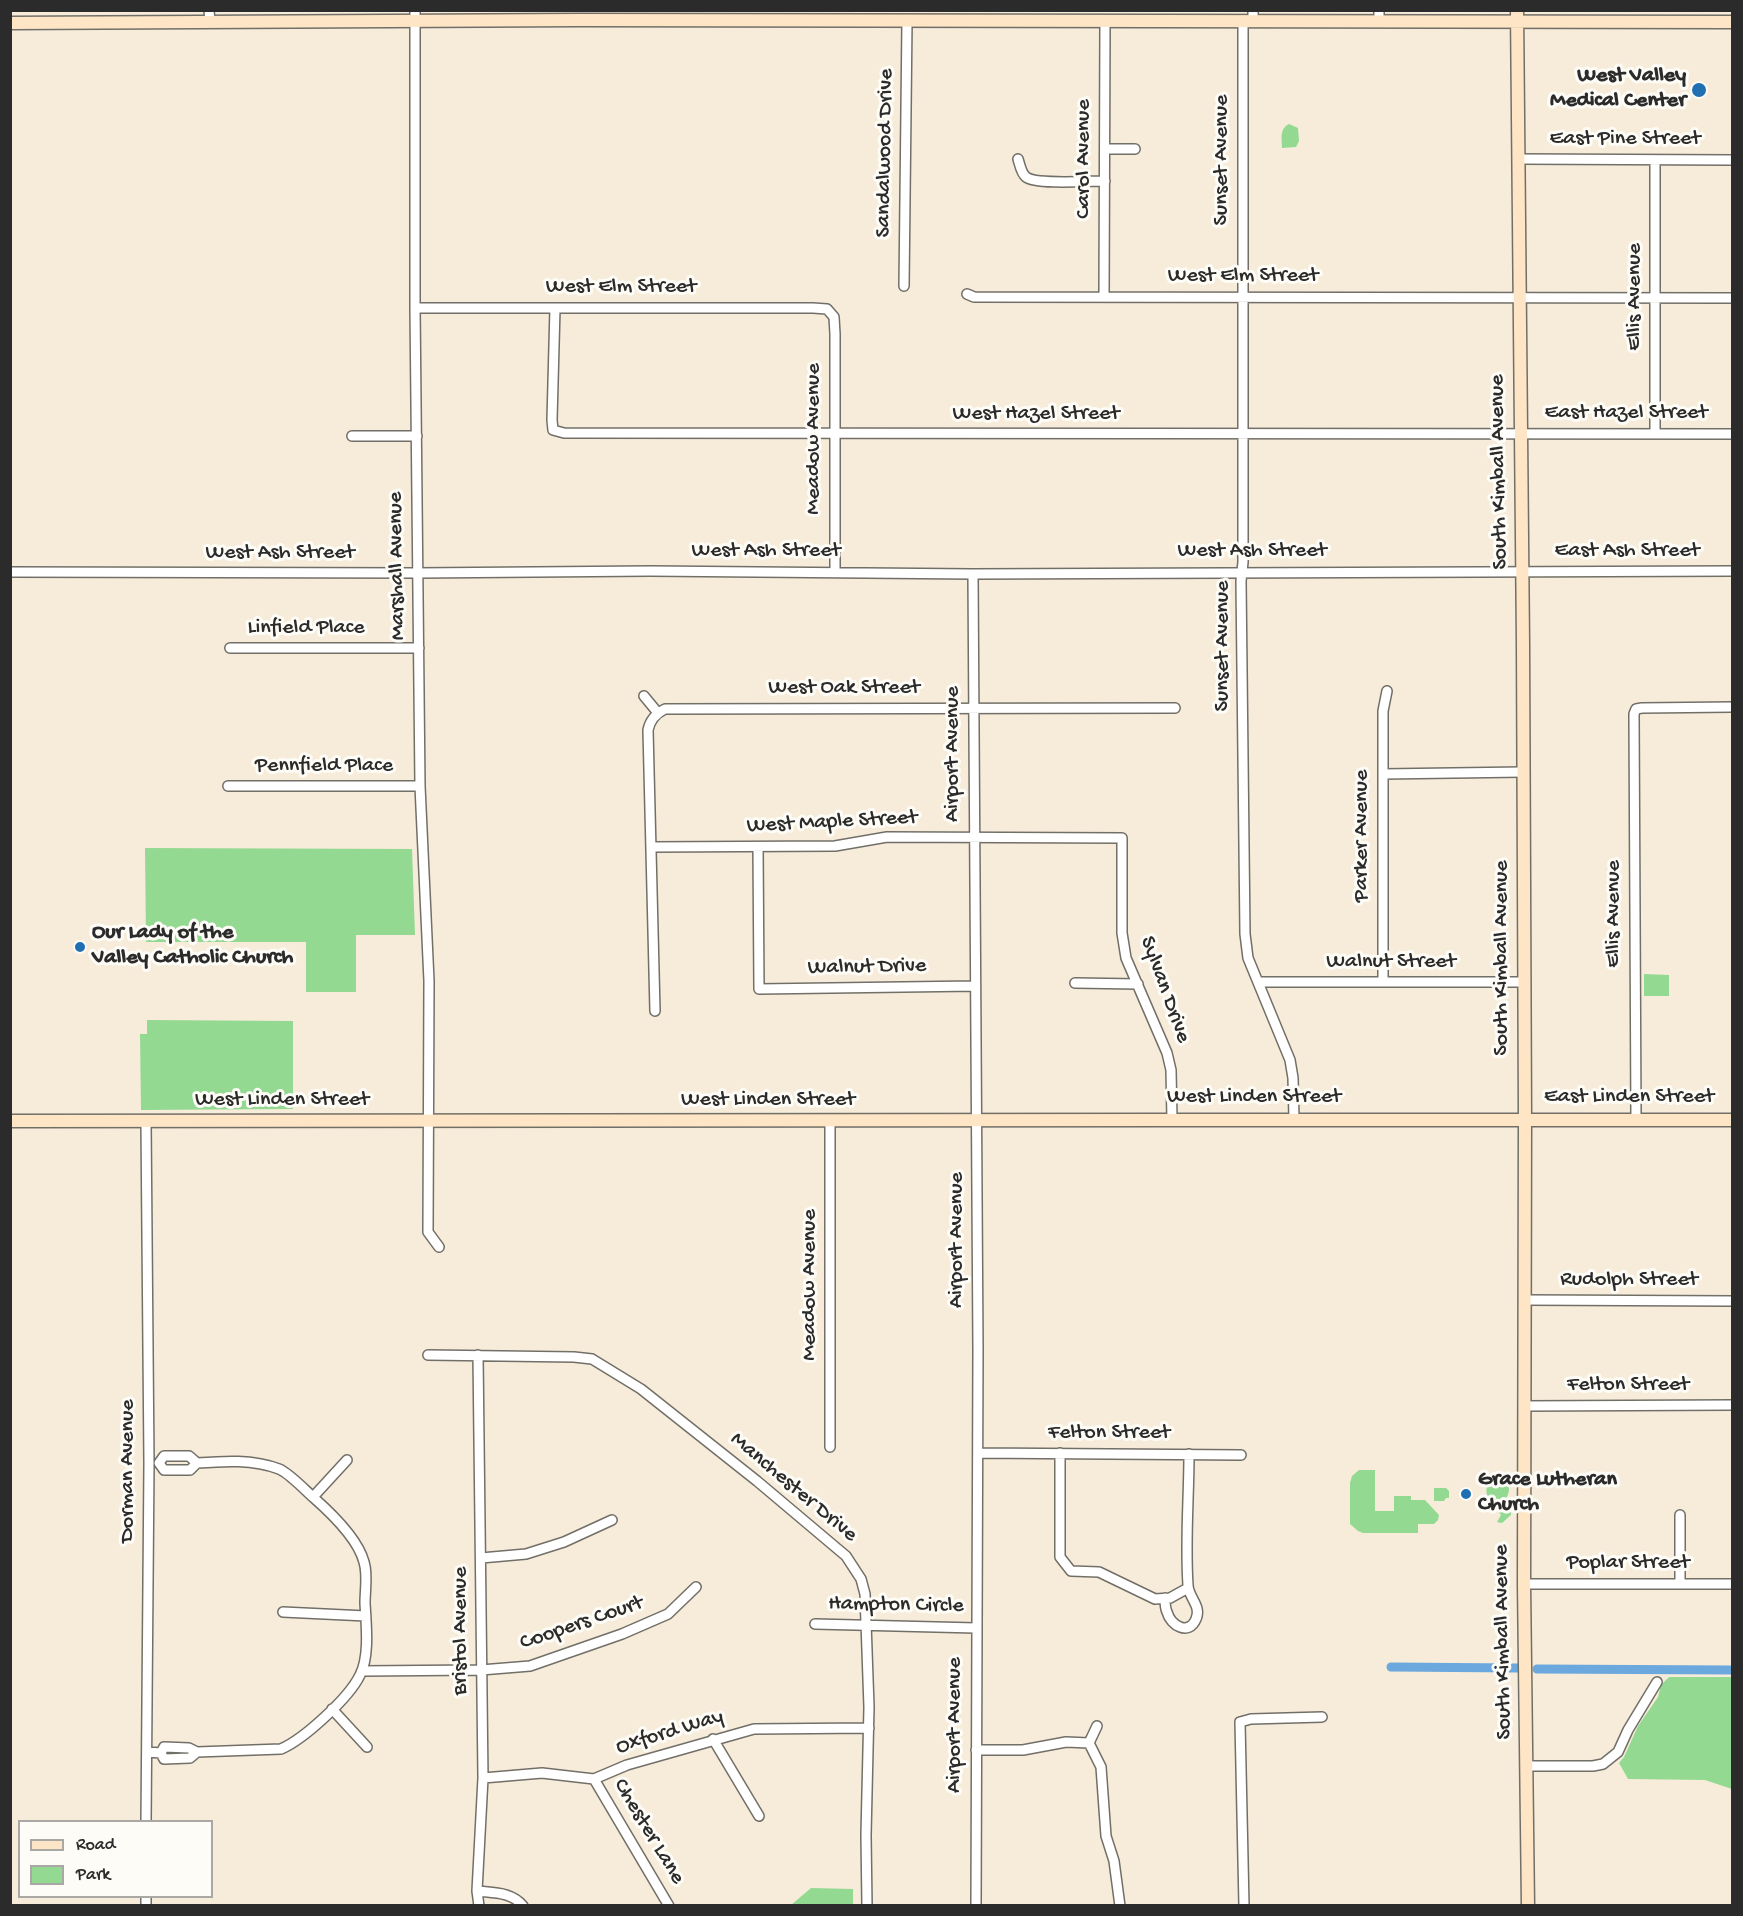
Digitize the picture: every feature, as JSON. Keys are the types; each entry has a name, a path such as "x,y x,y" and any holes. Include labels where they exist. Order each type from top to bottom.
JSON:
{"street":[{"path":"10,23 209,16 415,16 579,20 1105,21 1379,15 1732,22"},
{"name":"Marshall Avenue","path":"415,16 415,308 420,786 429,981 428,1232 439,1247"},
{"name":"South Kimball Avenue","path":"1517,16 1526,1119 1524,1584 1528,1905"},
{"name":"Sunset Avenue","path":"1249,17 1243,297 1241,604 1245,934 1248,958 1290,1060 1294,1119"},
{"name":"Sandalwood Drive","path":"904,286 907,21"},
{"name":"Carol Avenue","path":"1104,296 1105,21"},
{"path":"1105,149 1135,149"},
{"path":"1018,159 1025,176 1036,181 1105,181"},
{"name":"East Pine Street","path":"1518,159 1732,160"},
{"name":"Ellis Avenue","path":"1655,160 1655,434"},
{"name":"West Elm Street","path":"967,294 974,297 1732,298"},
{"name":"West Elm Street","path":"415,308 827,309"},
{"name":"West Hazel Street","path":"555,308 552,420 553,430 564,433 1520,433"},
{"name":"Meadow Avenue","path":"827,309 834,317 835,334 835,572"},
{"name":"East Hazel Street","path":"1520,433 1732,434"},
{"path":"352,436 417,436"},
{"name":"East Ash Street","path":"1522,572 1732,571"},
{"name":"West Ash Street","path":"10,572 973,574 1522,572"},
{"name":"Airport Avenue","path":"973,574 978,1453 975,1905"},
{"name":"Linfield Place","path":"230,648 419,648"},
{"name":"Parker Avenue","path":"1383,982 1383,711 1387,691"},
{"path":"644,696 658,713 652,719 648,730 655,1011"},
{"name":"Ellis Avenue","path":"1636,1119 1634,714 1636,709 1732,707"},
{"name":"West Oak Street","path":"658,713 664,709 1175,708"},
{"path":"1383,774 1523,772"},
{"name":"Pennfield Place","path":"228,786 420,786"},
{"name":"West Maple Street","path":"651,847 835,846 887,837 1122,838"},
{"name":"Sylvan Drive","path":"1122,838 1122,933 1126,958 1167,1053 1171,1070 1172,1120"},
{"name":"Walnut Drive","path":"758,847 759,989 975,986"},
{"name":"Walnut Street","path":"1257,982 1524,982"},
{"path":"1075,984 1138,984"},
{"name":"East Linden Street","path":"1526,1119 1732,1120"},
{"name":"West Linden Street","path":"10,1121 830,1122 1526,1119"},
{"name":"Dorman Avenue","path":"146,1122 154,1463 146,1820"},
{"name":"Meadow Avenue","path":"830,1122 830,1448"},
{"name":"Rudolph Street","path":"1525,1300 1732,1301"},
{"name":"Manchester Drive","path":"428,1355 592,1359 641,1389 757,1481 846,1556 861,1579 865,1594 869,1728 867,1905"},
{"name":"Bristol Avenue","path":"478,1355 483,1778 478,1905"},
{"name":"Felton Street","path":"1525,1406 1732,1405"},
{"name":"Felton Street","path":"978,1453 1240,1455"},
{"path":"1060,1453 1060,1557 1071,1571 1098,1572 1155,1599 1170,1598 1188,1588"},
{"path":"1165,1598 1167,1614 1173,1623 1180,1628 1192,1625 1197,1617 1198,1609 1188,1588 1189,1454"},
{"path":"147,1752 161,1753 164,1759 189,1758 197,1752 281,1749 291,1745 305,1735 343,1698 361,1675 366,1650 364,1563 356,1543 328,1510 281,1469 262,1464 231,1461 197,1463 190,1470 164,1470 154,1463 164,1456 189,1456 197,1463"},
{"path":"313,1497 347,1460"},
{"path":"1680,1515 1680,1584"},
{"path":"481,1558 526,1554 564,1542 612,1520"},
{"name":"Poplar Street","path":"1524,1584 1732,1584"},
{"name":"Coopers Court","path":"362,1671 481,1670 530,1666 622,1634 668,1614 696,1587"},
{"path":"283,1612 366,1616"},
{"name":"Hampton Circle","path":"814,1624 976,1628"},
{"path":"1526,1766 1603,1764 1618,1752 1628,1730 1657,1682"},
{"path":"332,1709 368,1747"},
{"path":"1244,1905 1240,1722 1251,1719 1322,1717"},
{"path":"1089,1743 1097,1726"},
{"name":"Oxford Way","path":"483,1778 542,1773 594,1779 627,1765 754,1729 869,1728"},
{"path":"713,1739 759,1816"},
{"path":"976,1750 1023,1750 1066,1742 1089,1743"},
{"path":"1089,1743 1101,1767 1106,1836 1114,1861 1120,1905"},
{"name":"Chester Lane","path":"594,1779 669,1905"},
{"path":"477,1891 499,1893 517,1899 523,1905"}],"green space":[{"path":"1289,124 1298,128 1299,141 1296,147 1282,148 1282,131"},
{"path":"145,848 412,849 415,935 356,935 356,992 306,992 306,942 146,942"},
{"path":"1644,974 1669,975 1669,996 1644,996"},
{"path":"147,1020 293,1021 293,1109 141,1110 140,1034 147,1034"},
{"path":"1359,1470 1375,1470 1375,1511 1394,1511 1394,1496 1411,1496 1411,1500 1425,1500 1439,1515 1438,1520 1434,1524 1418,1524 1418,1533 1363,1533 1358,1531 1350,1524 1350,1483 1352,1476"},
{"path":"1504,1479 1509,1489 1505,1500 1488,1497 1486,1491 1488,1480"},
{"path":"1434,1488 1446,1488 1449,1491 1449,1498 1444,1501 1434,1501"},
{"path":"1497,1503 1506,1503 1511,1509 1511,1515 1502,1523 1497,1522 1501,1515 1497,1510"},
{"path":"1669,1677 1732,1677 1732,1789 1705,1780 1628,1779 1619,1763 1638,1726 1658,1697 1661,1685"},
{"path":"811,1888 853,1889 853,1905 791,1905"}],"waterway":[{"path":"1391,1667 1518,1668"},
{"path":"1537,1669 1732,1670"}],"place":[{"name":"West Valley Medical Center","path":"1699,90"},
{"name":"Our Lady of the Valley Catholic Church","path":"80,947"},
{"name":"Grace Lutheran Church","path":"1466,1494"}]}
